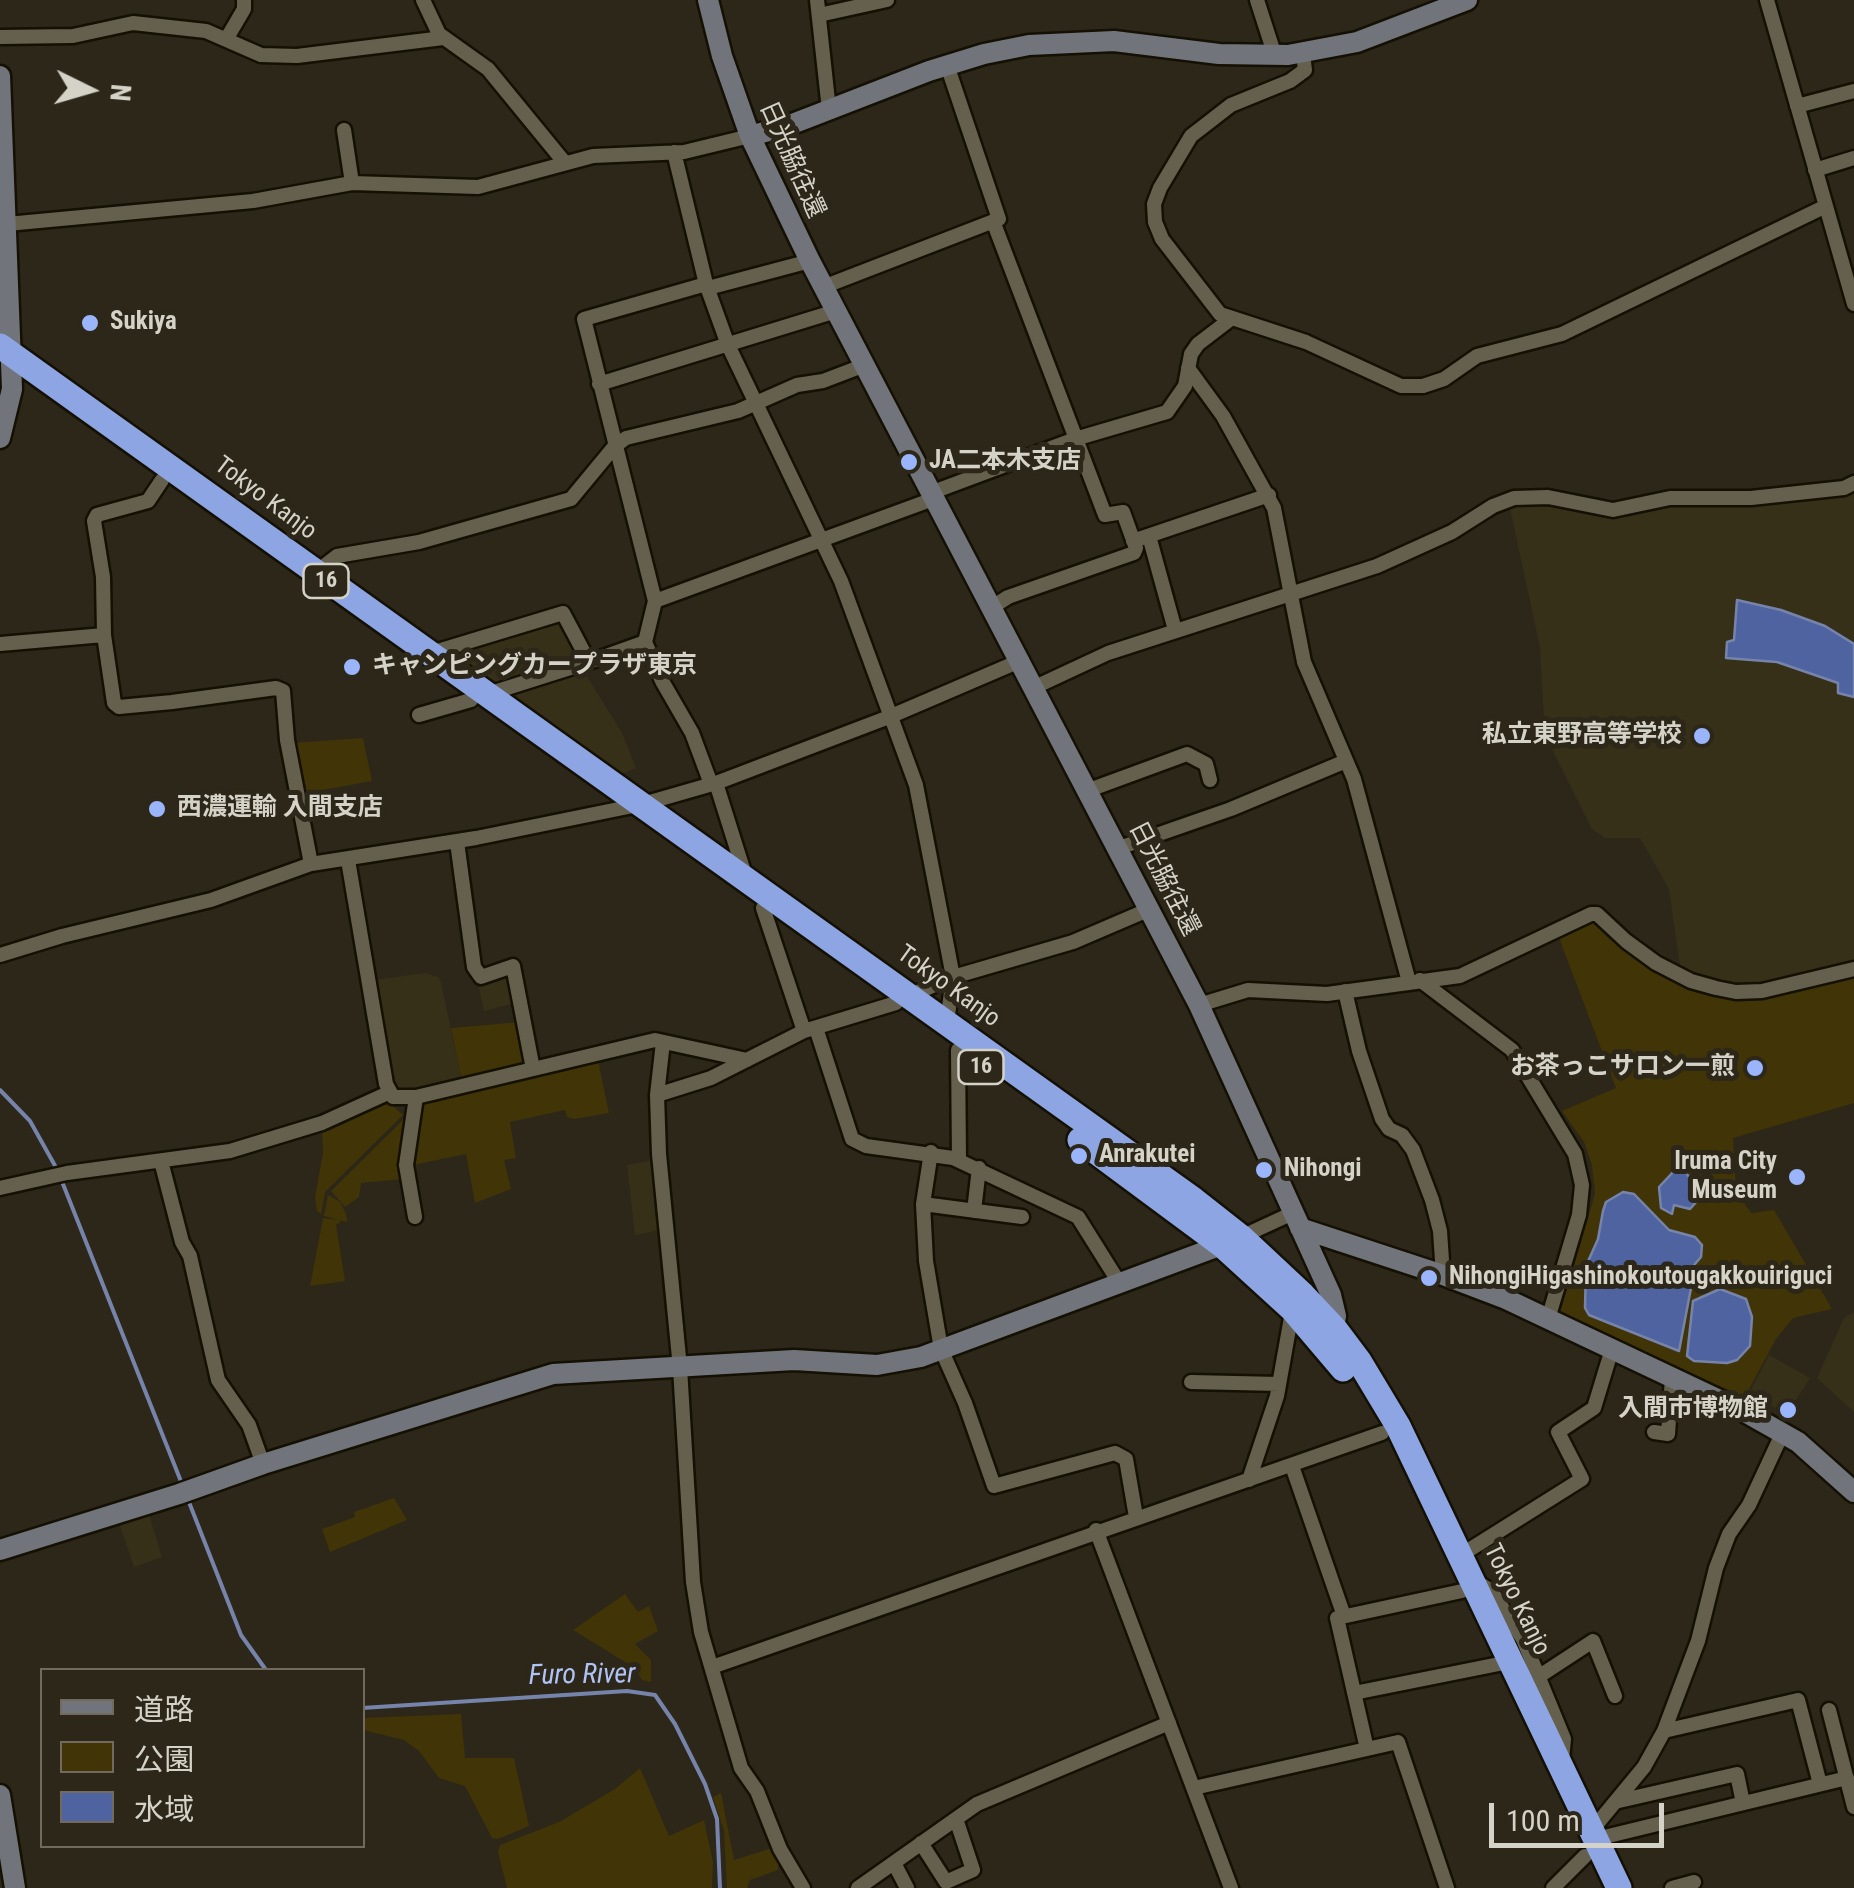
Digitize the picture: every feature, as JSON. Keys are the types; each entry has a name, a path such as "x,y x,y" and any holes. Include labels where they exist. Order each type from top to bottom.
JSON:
{"highway":[{"name":"Tokyo Kanjo","path":"6,360 162,480 479,696 764,908 903,999 947,1023 1232,1241 1331,1337 1398,1426 1461,1554 1467,1585 1498,1664 1619,1888"},
{"name":"Tokyo Kanjo","path":"6,360 431,654 479,696"},
{"name":"Tokyo Kanjo","path":"631,806 746,878 903,999 958,1050 1232,1241 1292,1308 1331,1337 1562,1766 1591,1842 1600,1888"}],"street":[{"path":"226,38 244,9 244,0"},
{"path":"423,0 434,27 488,70 565,163"},
{"name":"日光脇往還","path":"708,0 722,56 750,136 810,261 1200,1005 1331,1295 1336,1316 1331,1337"},
{"path":"828,110 818,7 886,0"},
{"path":"1257,0 1275,56"},
{"path":"1767,0 1854,304"},
{"path":"7,224 253,201 352,183 478,187 593,156 674,152 750,136 947,66 1029,46 1083,40 1146,43 1218,54 1303,54 1357,42 1460,1"},
{"path":"0,38 73,36 133,24 206,31 261,55 297,56 444,38"},
{"path":"1303,54 1305,70 1290,81 1231,105 1191,136 1154,204 1155,222 1162,240 1220,314 1306,342 1401,386 1423,386 1444,379 1477,356 1562,334 1826,206"},
{"path":"824,287 999,219 947,66"},
{"path":"0,76 7,224 6,360 11,401 0,438"},
{"path":"1797,106 1854,90"},
{"path":"344,130 352,183"},
{"path":"674,152 707,286 728,344 842,581 916,786 953,977 947,1023"},
{"path":"1815,170 1854,158"},
{"path":"992,222 1106,515 1123,512 1134,553 994,606"},
{"path":"746,878 692,734 645,642 655,601 584,318 810,261"},
{"path":"599,384 836,311"},
{"path":"655,601 1075,439 1166,412 1184,386 1198,344 1232,318"},
{"path":"314,573 337,556 419,542 571,498 626,438 738,411 797,385 865,365"},
{"path":"1188,368 1223,416 1269,495 1280,529 1304,662 1359,797 1414,981 1512,1050 1575,1154 1582,1185 1580,1215 1548,1318"},
{"path":"162,480 148,501 97,515 94,522 114,704 120,707 276,688 284,691 287,740 311,864"},
{"path":"1035,687 1108,653 1377,566 1514,498 1548,497 1613,510 1670,498 1751,498 1844,488 1854,483"},
{"path":"1133,541 1269,495"},
{"path":"1149,536 1175,630"},
{"path":"431,654 563,613 589,662"},
{"path":"0,644 104,635"},
{"path":"419,715 645,642"},
{"path":"0,956 62,936 211,900 311,864 458,842 631,806 713,784 889,718 1022,660"},
{"path":"1089,790 1187,754 1206,764 1210,780"},
{"path":"1119,848 1231,809 1346,761"},
{"path":"458,842 474,966 480,977 513,966 533,1069"},
{"path":"348,860 388,1093 393,1097 416,1097 655,1040 747,1060"},
{"path":"764,908 852,1139 866,1146 930,1152 959,1160 1078,1218 1120,1284"},
{"path":"657,1095 698,1083 810,1029 903,999 953,977 1072,942 1150,910"},
{"path":"1200,1005 1248,990 1312,994 1460,976 1590,914 1597,914 1626,942 1656,963 1691,981 1716,988 1762,991 1854,969"},
{"path":"1345,991 1359,1052 1382,1119 1413,1150 1432,1200 1440,1231 1443,1275"},
{"path":"664,1042 657,1095 660,1154 680,1368 693,1582 701,1632 741,1768 757,1791 780,1849 803,1888"},
{"path":"958,1050 959,1160"},
{"path":"0,1188 61,1174 230,1151 322,1123 388,1093"},
{"path":"416,1097 406,1164 416,1217"},
{"path":"930,1152 923,1204 926,1261 942,1349 994,1486 1116,1453 1126,1459 1136,1517"},
{"path":"161,1161 182,1242 190,1256 218,1380 249,1424 263,1464"},
{"path":"974,1211 980,1168"},
{"path":"923,1204 1022,1217"},
{"path":"0,1550 553,1374 794,1360 877,1365 942,1349 1297,1220 1548,1318 1672,1378 1782,1432 1854,1492"},
{"path":"1249,1480 1279,1384 1292,1308"},
{"path":"1461,1554 1582,1479 1558,1432 1594,1408 1612,1350"},
{"path":"1654,1432 1668,1434 1672,1378"},
{"path":"1192,1382 1279,1384"},
{"path":"1552,1888 1591,1842 1644,1767 1664,1731 1698,1641 1716,1568 1729,1534 1749,1505 1782,1432"},
{"path":"712,1667 1382,1433"},
{"path":"1292,1466 1344,1616"},
{"path":"1096,1530 1231,1888"},
{"path":"1367,1748 1337,1618 1467,1585 1492,1591 1523,1639 1564,1739 1562,1766"},
{"path":"1538,1677 1593,1641 1614,1696"},
{"path":"1354,1693 1498,1664"},
{"path":"1664,1731 1798,1700 1820,1784"},
{"path":"1830,1710 1854,1807"},
{"path":"858,1888 976,1804 1169,1723"},
{"path":"1194,1788 1398,1742 1447,1888"},
{"path":"1618,1801 1737,1774 1743,1803"},
{"path":"1591,1842 1847,1778"},
{"path":"0,1795 15,1888"},
{"path":"922,1843 946,1882 973,1870 956,1819"},
{"path":"894,1862 907,1888"},
{"path":"1672,1888 1694,1882"}],"shaded area":[{"name":"私立東野高等学校","path":"1854,491 1854,962 1772,984 1744,988 1715,983 1680,965 1669,889 1640,838 1605,838 1592,829 1554,753 1544,720 1540,647 1510,508 1529,503 1611,517 1673,503"},
{"path":"558,620 581,662 495,688 455,659 453,650"},
{"path":"583,670 622,733 636,768 619,775 518,700 514,688"},
{"path":"509,972 515,1003 484,1011 478,982"},
{"path":"424,973 438,977 441,983 462,1081 399,1095 394,1091 376,980"},
{"path":"654,1160 663,1229 635,1235 627,1165"},
{"path":"1854,1312 1854,1412 1817,1378 1844,1318"},
{"path":"1769,1355 1810,1378 1787,1414 1749,1393"},
{"path":"148,1511 162,1557 134,1567 118,1520"}],"green space":[{"path":"363,738 372,781 301,794 293,743"},
{"path":"1597,917 1624,944 1737,995 1854,972 1854,1103 1733,1138 1736,1191 1751,1213 1774,1210 1832,1309 1793,1318 1776,1339 1748,1391 1741,1396 1560,1313 1595,1194 1592,1165 1584,1142 1562,1111 1616,1088 1559,938"},
{"path":"520,1022 528,1062 525,1067 462,1081 451,1028"},
{"path":"598,1060 609,1113 574,1119 567,1117 565,1110 510,1122 516,1158 504,1160 511,1189 475,1203 466,1154 413,1165 423,1102"},
{"path":"387,1101 403,1115 325,1192 321,1214 315,1197 323,1153 322,1127"},
{"path":"406,1117 403,1179 361,1183 359,1197 345,1207 331,1191"},
{"path":"328,1195 340,1202 346,1214 347,1222 339,1220 336,1225 345,1281 310,1286 323,1218 338,1220 324,1216"},
{"path":"394,1498 407,1520 330,1552 322,1529"},
{"path":"625,1594 638,1612 649,1606 658,1631 635,1644 651,1660 651,1682 642,1680 635,1668 573,1630"},
{"path":"461,1714 465,1758 514,1758 529,1826 492,1838 465,1786 439,1778 419,1751 404,1740 365,1730 365,1718"},
{"path":"640,1768 669,1836 704,1820 713,1862 712,1888 507,1888 498,1852 500,1845 559,1822 615,1789"},
{"path":"721,1793 734,1860 772,1848 778,1859 778,1870 750,1880 747,1888 727,1888 724,1831 713,1797"}],"water":[{"path":"1737,600 1825,626 1854,644 1854,697 1838,693 1838,683 1777,662 1726,658 1727,642 1734,640"},
{"path":"1682,1168 1697,1187 1697,1201 1690,1209 1674,1205 1672,1214 1661,1208 1659,1187"},
{"path":"1623,1192 1634,1194 1669,1230 1695,1237 1702,1245 1701,1257 1682,1279 1691,1288 1679,1351 1589,1315 1585,1308 1586,1266 1598,1239 1603,1211 1606,1202"},
{"path":"1720,1289 1746,1299 1752,1317 1750,1346 1737,1360 1727,1363 1694,1361 1687,1356 1693,1301"}],"waterway":[{"name":"Furo River","path":"0,1090 30,1121 58,1171"},
{"name":"Furo River","path":"61,1179 182,1484"},
{"name":"Furo River","path":"187,1497 241,1635 265,1668"},
{"name":"Furo River","path":"365,1708 627,1691 655,1695 675,1724 705,1784 717,1819 720,1888"}],"place":[{"name":"Sukiya","path":"90,323"},
{"name":"JA二本木支店","path":"909,462"},
{"name":"キャンピングカープラザ東京","path":"352,667"},
{"name":"私立東野高等学校","path":"1702,736"},
{"name":"西濃運輸 入間支店","path":"157,809"},
{"name":"お茶っこサロン一煎","path":"1755,1068"},
{"name":"Anrakutei","path":"1079,1156"},
{"name":"Nihongi","path":"1264,1170"},
{"name":"Iruma City Museum","path":"1797,1177"},
{"name":"NihongiHigashinokoutougakkouiriguci","path":"1429,1278"},
{"name":"入間市博物館","path":"1788,1410"}]}
